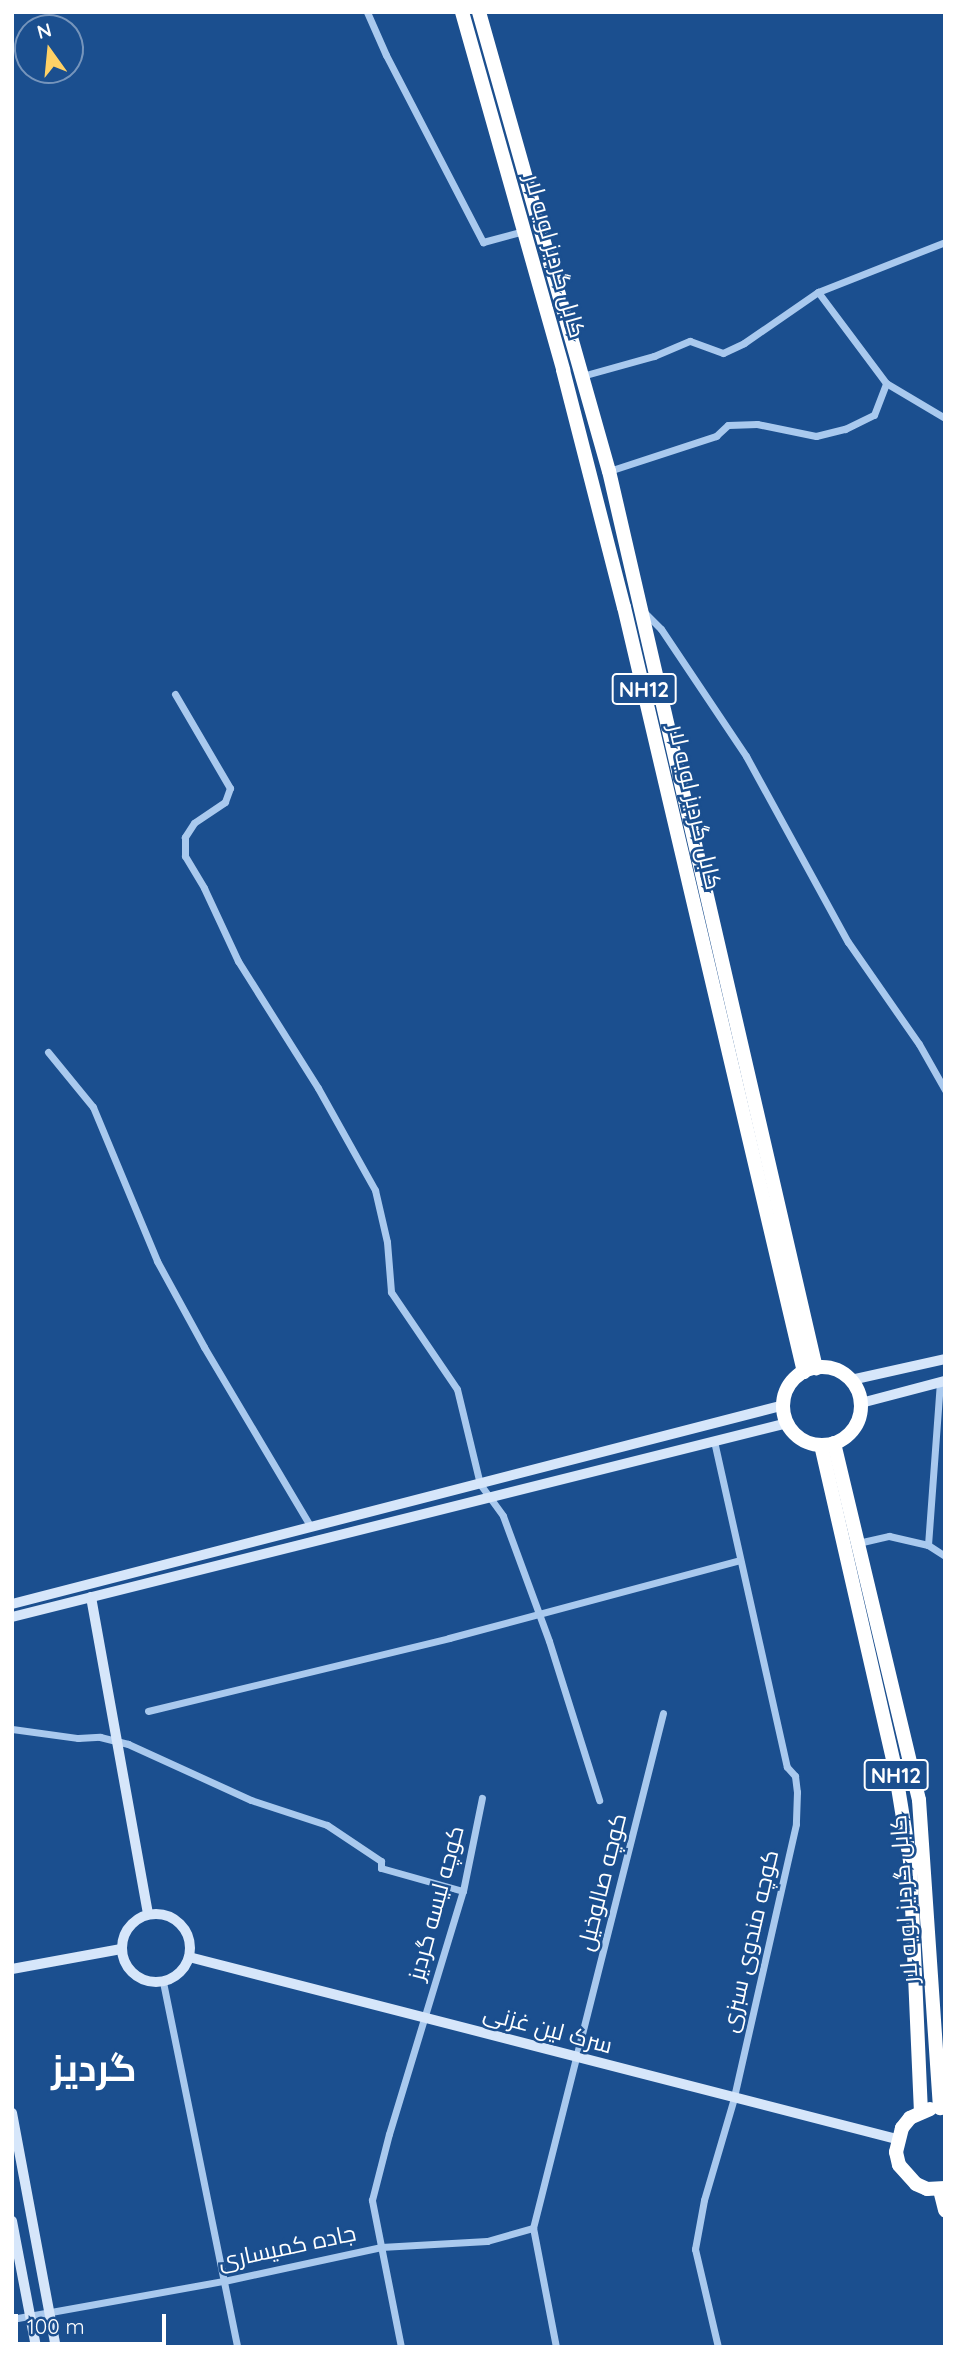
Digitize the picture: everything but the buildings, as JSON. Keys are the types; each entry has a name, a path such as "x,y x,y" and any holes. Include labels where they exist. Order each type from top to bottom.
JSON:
{"highway":[{"name":"کابل گردیز لویه لار","path":"462,12 524,231 624,607 810,1370"},
{"name":"کابل گردیز لویه لار","path":"480,12 609,471 810,1370"},
{"path":"810,1370 841,1372 851,1380 861,1404 854,1428 827,1444 797,1436 787,1423 784,1405 787,1390 810,1370"},
{"name":"کابل گردیز لویه لار","path":"827,1444 857,1543 919,1800 943,2109"},
{"name":"کابل گردیز لویه لار","path":"827,1444 895,1769 910,1861 921,2111"},
{"name":"NH12","path":"921,2111 943,2109"},
{"path":"921,2111 902,2128 896,2152 906,2175 928,2189 943,2189 945,2210"}],"street":[{"path":"367,12 386,55 484,242 524,231"},
{"path":"582,376 654,356 690,341 723,353 818,292 945,242"},
{"path":"818,292 886,383 945,418"},
{"path":"609,471 716,436 728,425 757,424 816,436 845,429 874,415 886,383"},
{"path":"639,607 661,629 746,755 848,942 919,1044 945,1090"},
{"path":"175,694 230,788 225,802 194,822 185,837 185,856 204,888 238,961 318,1087 333,1120 375,1190 387,1242 391,1292 457,1390 480,1483 503,1516 539,1612 599,1800"},
{"path":"48,1052 93,1107 157,1261 204,1347 311,1527"},
{"path":"851,1380 945,1359"},
{"path":"861,1404 943,1381 928,1545"},
{"path":"12,1604 784,1405"},
{"path":"12,1617 787,1423"},
{"path":"148,1711 449,1638 740,1560 715,1441"},
{"path":"857,1543 889,1536 928,1545 945,1556"},
{"name":"کوچه مندوی سبزی","path":"718,2347 695,2249 704,2200 734,2098 796,1825 797,1792 795,1776 787,1767 740,1560"},
{"path":"91,1597 148,1914"},
{"name":"کوچه صالوخیل","path":"533,2228 663,1713"},
{"path":"12,1730 117,1741 251,1800 327,1825 381,1861 381,1868 463,1891"},
{"name":"کوچه لیسه گردیز","path":"401,2347 372,2200 463,1891 482,1798"},
{"path":"148,1914 171,1917 181,1924 190,1945 184,1968 163,1982 139,1979 124,1961 121,1949 128,1927 148,1914"},
{"path":"12,1969 121,1949"},
{"name":"سرک لین غزنی","path":"189,1957 577,2060 897,2140"},
{"path":"163,1982 237,2347"},
{"path":"12,2113 56,2347"},
{"path":"12,2221 36,2347"},
{"path":"533,2228 556,2347"},
{"name":"جاده کمیساری","path":"12,2319 224,2281 381,2247 487,2241 533,2228"}],"district":[{"name":"گردیز","path":"94,2067"}]}
